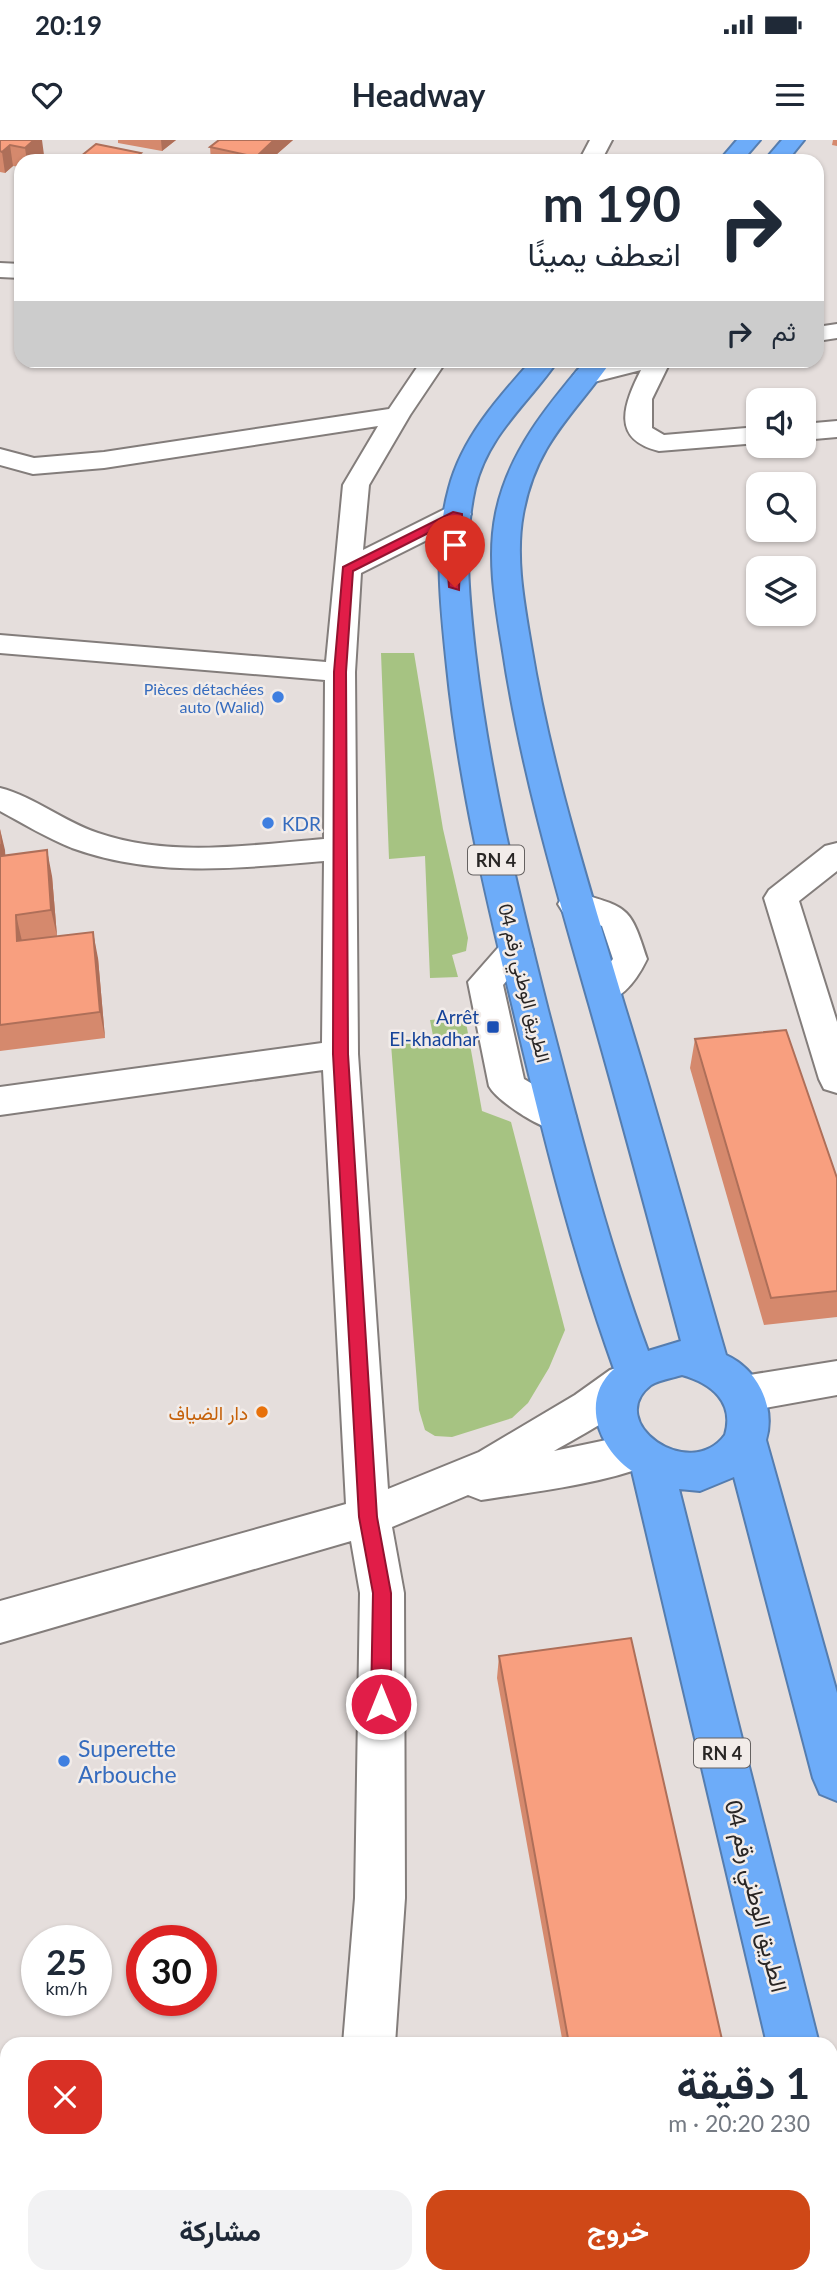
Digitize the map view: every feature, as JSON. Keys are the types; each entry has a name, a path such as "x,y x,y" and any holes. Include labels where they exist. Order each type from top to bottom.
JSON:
{"highway":[{"path":"737,154 750,140"},
{"path":"781,154 793,140"},
{"name":"الطريق الوطني رقم 04","path":"516,950 484,808 464,695 453,561 457,514 468,465 481,441 515,395 540,368"},
{"path":"575,905 523,692 506,555 509,514 518,478 533,444 593,368"},
{"path":"603,991 708,1365"},
{"path":"558,1116 631,1377"},
{"path":"682,1358 708,1365 728,1377 743,1394 750,1418 745,1440 730,1460 706,1470 678,1471 643,1457 621,1436 615,1417 616,1399 631,1377 657,1362 682,1358"},
{"path":"745,1440 837,1778"},
{"name":"الطريق الوطني رقم 04","path":"643,1457 791,2037"}],"street":[{"path":"370,2037 380,1898 382,1593 368,1517 340,1054 340,672 356,485 397,415 429,368"},
{"path":"655,368 639,399 639,431 659,443 746,436"},
{"path":"0,457 33,466 104,460 397,415"},
{"path":"816,431 837,429"},
{"path":"347,569 457,514"},
{"path":"0,644 340,672"},
{"path":"0,798 86,841 133,854 186,858 341,849"},
{"path":"837,854 780,898 837,1079"},
{"path":"575,905 614,918 619,924 630,959 603,991"},
{"path":"516,950 485,982 507,1086 558,1116"},
{"path":"0,1101 340,1054"},
{"path":"0,1622 368,1517 451,1485 494,1465 571,1420 631,1377"},
{"path":"743,1394 837,1378"},
{"path":"451,1485 643,1457"}],"green space":[{"path":"381,653 414,653 443,829 468,938 466,951 452,955 458,977 430,978 425,856 389,859"},
{"path":"465,1017 482,1111 511,1122 565,1330 549,1368 528,1403 512,1418 452,1437 435,1436 425,1430 419,1410 391,1044 434,1041 430,1020"}],"building":[{"path":"0,140 34,140 25,148 10,145 2,152"},
{"path":"219,140 274,140 259,154 242,154 210,147"},
{"path":"96,144 141,153 140,154 84,154"},
{"path":"0,844 1,856 47,850 51,910 16,915 17,941 93,932 100,1012 0,1025"},
{"path":"786,1030 837,1178 837,1291 771,1298 695,1039"},
{"path":"631,1638 721,2037 568,2037 499,1656"}],"place":[{"name":"Pièces détachées auto (Walid)","path":"278,697"},
{"name":"KDR","path":"268,823"},
{"name":"Arrêt El-khadhar","path":"493,1027"},
{"name":"دار الضياف","path":"262,1412"},
{"name":"Superette Arbouche","path":"64,1761"}],"route":[{"path":"381,1704 382,1593 368,1517 340,1054 340,672 347,569 457,514 453,561 455,587"}]}
